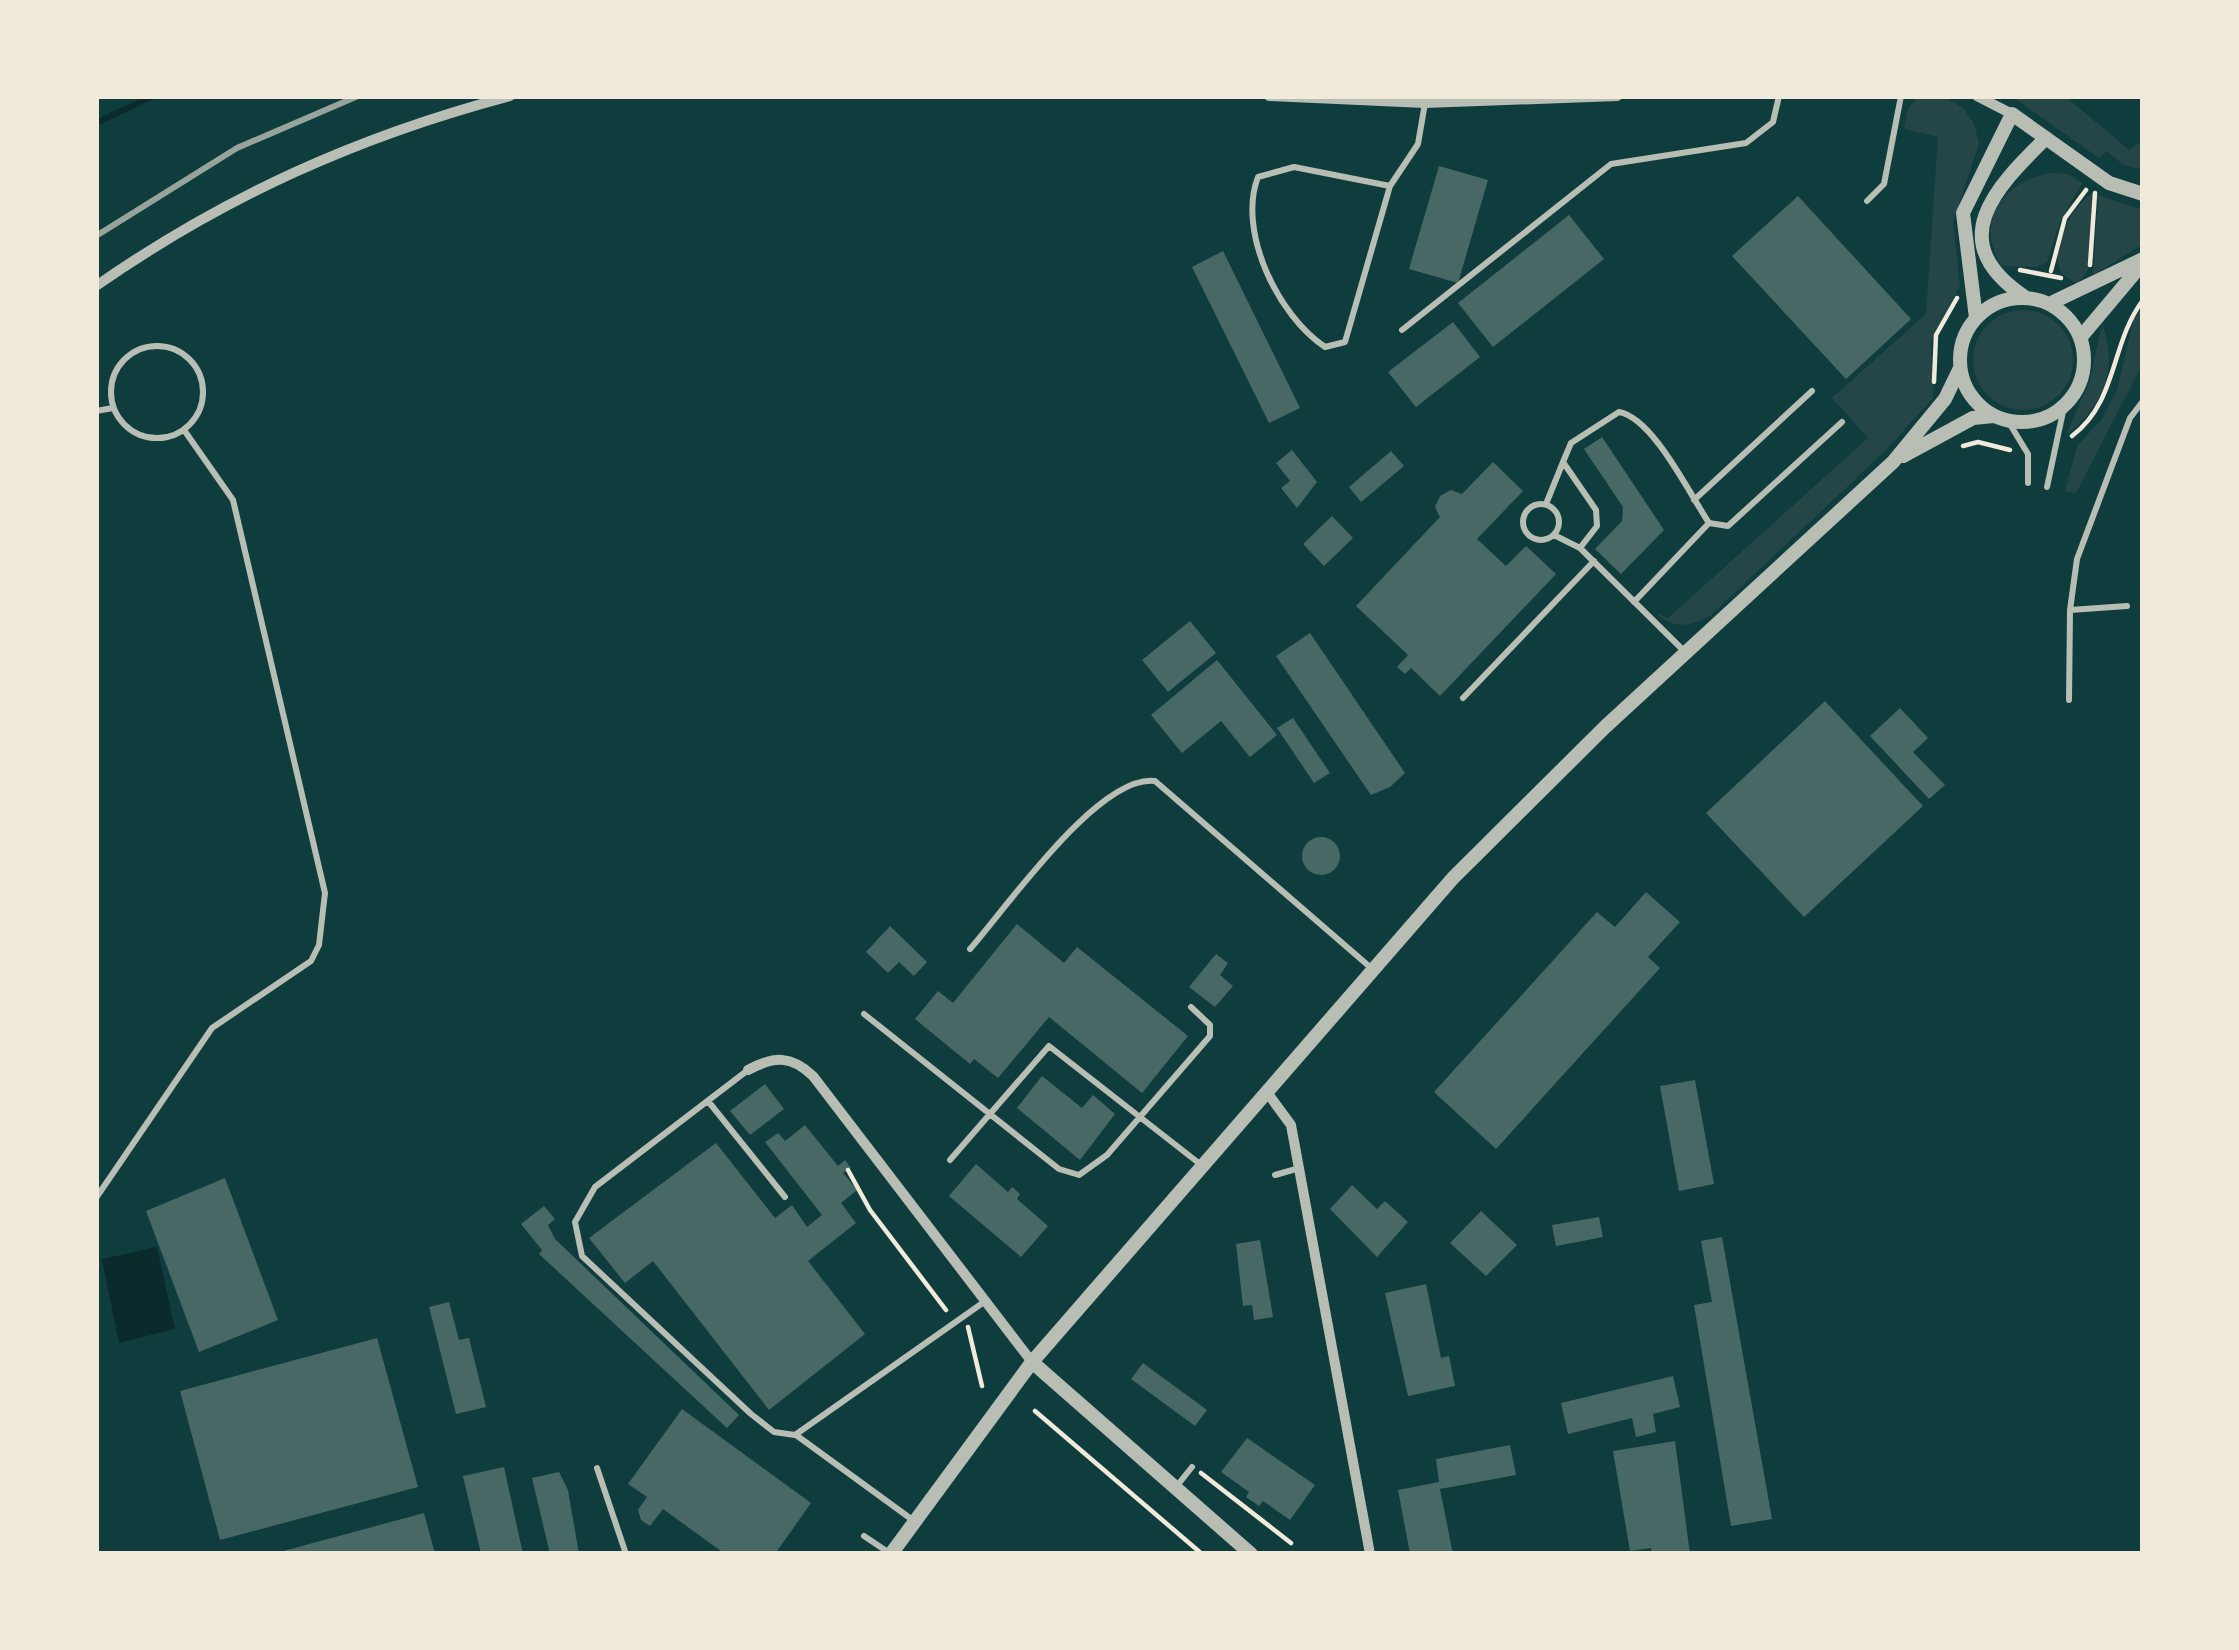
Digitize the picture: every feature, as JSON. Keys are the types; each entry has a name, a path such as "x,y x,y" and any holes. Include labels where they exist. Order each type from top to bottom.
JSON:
{"street":[{"path":"96,286 221,205 326,155 414,121 510,96"},
{"path":"1269,96 1425,103 1617,96"},
{"path":"1977,96 2012,114 2109,184 2143,194"},
{"path":"1976,318 1963,213 2012,114"},
{"path":"1893,462 1972,418 2038,421 2064,406 2080,382 2080,338 2071,322 2049,304 2027,298 1995,271 1985,252 1982,220 1994,191 2046,139"},
{"path":"2049,304 2143,261"},
{"path":"2080,338 2143,261"},
{"path":"891,1554 1032,1362 1490,838 1893,462 1945,399 1960,368 1963,341 1976,318 1994,304 2027,298"},
{"path":"1960,368 1975,401 2001,418"},
{"path":"748,1070 769,1059 786,1059 813,1076 1032,1362 1251,1554"},
{"path":"1266,1090 1287,1116 1300,1168 1370,1554"}],"lane":[{"path":"1402,330 1611,164 1746,143 1773,122 1778,96"},
{"path":"1867,201 1883,184 1901,96"},
{"path":"1390,186 1294,167 1258,177 1248,202 1264,259 1282,303 1308,336 1325,347 1345,342 1390,186 1418,144 1425,103"},
{"path":"170,347 184,353 201,377 201,406 184,430 158,439 130,430 113,408 112,379 118,365 142,348 170,347"},
{"path":"1694,500 1811,391"},
{"path":"2069,700 2070,610 2077,559 2130,418 2143,401"},
{"path":"2047,488 2064,406"},
{"path":"96,411 113,408"},
{"path":"1546,505 1571,443 1619,412 1634,415 1709,523 1728,526 1842,422"},
{"path":"2001,418 2028,454 2028,483"},
{"path":"96,1198 212,1028 302,972 319,945 324,919 325,893 232,500 184,430"},
{"path":"1562,462 1596,510 1597,526 1580,548"},
{"path":"1546,505 1528,509 1524,527 1537,539 1554,535 1580,548 1685,652"},
{"path":"1546,505 1559,520 1554,535"},
{"path":"1634,602 1709,523"},
{"path":"1463,698 1594,561"},
{"path":"2070,610 2127,606"},
{"path":"970,949 1100,801 1141,779 1155,781 1373,969"},
{"path":"864,1014 1059,1169 1079,1175 1089,1172 1141,1116 1212,1031 1191,1007"},
{"path":"950,1160 1049,1046 1201,1166"},
{"path":"748,1070 596,1186 575,1222 575,1239 582,1256 751,1414 774,1432 796,1435 914,1521"},
{"path":"708,1101 784,1197"},
{"path":"1275,1174 1300,1168"},
{"path":"796,1435 984,1302"},
{"path":"1174,1489 1192,1467"},
{"path":"597,1468 626,1554"},
{"path":"864,1536 891,1554"}],"path":[{"path":"2012,270 2050,273 2065,218 2088,188"},
{"path":"2088,278 2095,193"},
{"path":"1937,392 1932,367 1936,335 1964,292"},
{"path":"2066,440 2100,407 2126,326 2143,301"},
{"path":"1952,449 1978,442 2014,450"},
{"path":"848,1170 896,1244 948,1311 961,1316 971,1332 982,1386"},
{"path":"1035,1411 1202,1554"},
{"path":"1192,1467 1291,1543"}],"shaded area":[{"path":"1919,96 1947,98 1963,108 1974,123 1979,144 1953,222 1960,285 1931,342 1933,398 1885,451 1710,616 1689,624 1669,622 1656,613 1668,618 1868,438 1832,398 1926,314 1938,137 1904,129 1908,108"},
{"path":"2011,96 2065,96 2129,150 2143,140 2143,170 2124,165 2106,151 2099,158"},
{"path":"2053,173 2068,174 2082,183 2060,222 2047,262 2037,267 2002,266 1991,234 1999,205 2021,183"},
{"path":"2093,192 2088,270 2077,284 2061,273 2058,251 2070,218"},
{"path":"2098,195 2143,210 2143,244 2093,275"},
{"path":"2143,306 2143,363 2076,493 2065,491 2077,446 2102,419 2117,390 2133,321"},
{"path":"2023,310 2059,324 2073,360 2059,396 2023,410 1987,396 1973,360 1987,324"},
{"path":"2102,324 2109,356 2104,386 2089,412 2066,435 2090,380"},
{"path":"157,1247 175,1329 119,1343 102,1259"}],"building":[{"path":"1439,166 1488,180 1458,283 1409,269"},
{"path":"1798,196 1911,319 1846,379 1732,256"},
{"path":"1569,215 1604,259 1493,347 1458,303"},
{"path":"1223,251 1300,408 1269,423 1192,267"},
{"path":"1453,322 1480,357 1416,407 1388,372"},
{"path":"1602,437 1664,530 1621,574 1595,549 1622,521 1623,507 1584,449"},
{"path":"1292,450 1317,482 1297,508 1281,488 1290,481 1276,463"},
{"path":"1391,451 1404,466 1361,502 1349,487"},
{"path":"1493,462 1523,491 1477,539 1506,566 1526,546 1556,574 1440,696 1411,668 1405,674 1397,667 1408,655 1356,606 1440,517 1435,507 1440,496 1451,490 1462,494"},
{"path":"1332,516 1353,538 1324,566 1303,544"},
{"path":"1190,621 1216,653 1168,692 1142,660"},
{"path":"1310,633 1405,773 1390,787 1371,795 1276,656"},
{"path":"1217,660 1277,735 1250,757 1221,721 1182,753 1151,715"},
{"path":"1825,701 1923,806 1804,917 1706,813"},
{"path":"1900,708 1928,738 1913,752 1945,785 1929,799 1870,736"},
{"path":"1293,718 1330,773 1314,783 1277,728"},
{"path":"1321,837 1334,843 1340,856 1334,869 1321,875 1308,869 1302,856 1308,843"},
{"path":"1646,892 1680,922 1648,957 1660,968 1496,1149 1434,1092 1597,912 1615,927"},
{"path":"1017,924 1064,963 1077,947 1188,1036 1142,1093 1049,1017 998,1078 974,1059 970,1064 915,1019 938,991 953,1003"},
{"path":"890,926 927,962 914,976 899,962 888,973 866,952"},
{"path":"1216,954 1228,963 1220,975 1233,986 1215,1007 1189,987"},
{"path":"1042,1076 1082,1108 1093,1095 1115,1114 1080,1160 1017,1108"},
{"path":"1695,1080 1714,1184 1679,1191 1660,1086"},
{"path":"765,1084 784,1109 750,1135 730,1111"},
{"path":"805,1125 838,1166 845,1160 851,1168 843,1173 857,1190 841,1203 856,1223 808,1261 865,1334 769,1410 653,1261 625,1283 589,1238 716,1143 775,1218 792,1205 807,1227 822,1215 765,1142 778,1133 785,1141"},
{"path":"976,1164 1008,1192 1012,1187 1020,1194 1017,1199 1048,1226 1021,1257 949,1196"},
{"path":"225,1178 278,1320 199,1352 146,1211"},
{"path":"1352,1185 1377,1209 1385,1201 1408,1222 1377,1257 1330,1209"},
{"path":"544,1206 555,1219 548,1225 555,1239 739,1415 727,1428 539,1254 542,1250 521,1224"},
{"path":"1481,1211 1517,1245 1486,1276 1450,1243"},
{"path":"1599,1217 1603,1237 1556,1246 1552,1225"},
{"path":"1722,1237 1772,1519 1731,1526 1694,1305 1712,1302 1701,1241"},
{"path":"1260,1240 1273,1317 1254,1320 1252,1305 1243,1306 1236,1244"},
{"path":"1426,1284 1441,1358 1449,1356 1455,1386 1408,1396 1385,1293"},
{"path":"449,1302 459,1340 469,1338 486,1407 456,1414 429,1307"},
{"path":"377,1338 418,1487 220,1540 180,1391"},
{"path":"1143,1363 1207,1410 1195,1426 1131,1379"},
{"path":"1673,1376 1680,1407 1653,1414 1656,1432 1636,1437 1632,1418 1568,1434 1561,1403"},
{"path":"682,1409 811,1503 775,1554 725,1554 663,1509 650,1526 641,1520 638,1510 647,1497 628,1484"},
{"path":"1247,1438 1315,1485 1290,1520 1263,1501 1259,1506 1246,1497 1249,1492 1221,1472"},
{"path":"1675,1441 1690,1554 1652,1554 1651,1548 1630,1551 1613,1451"},
{"path":"1510,1445 1516,1475 1440,1489 1453,1554 1410,1554 1398,1490 1439,1482 1436,1459"},
{"path":"504,1467 523,1554 481,1554 463,1476"},
{"path":"559,1472 568,1490 579,1554 550,1554 532,1478"},
{"path":"424,1513 435,1554 276,1554 276,1553"}],"waterway":[{"path":"96,123 153,96"}],"railway":[{"path":"96,236 237,148 358,96"}]}
